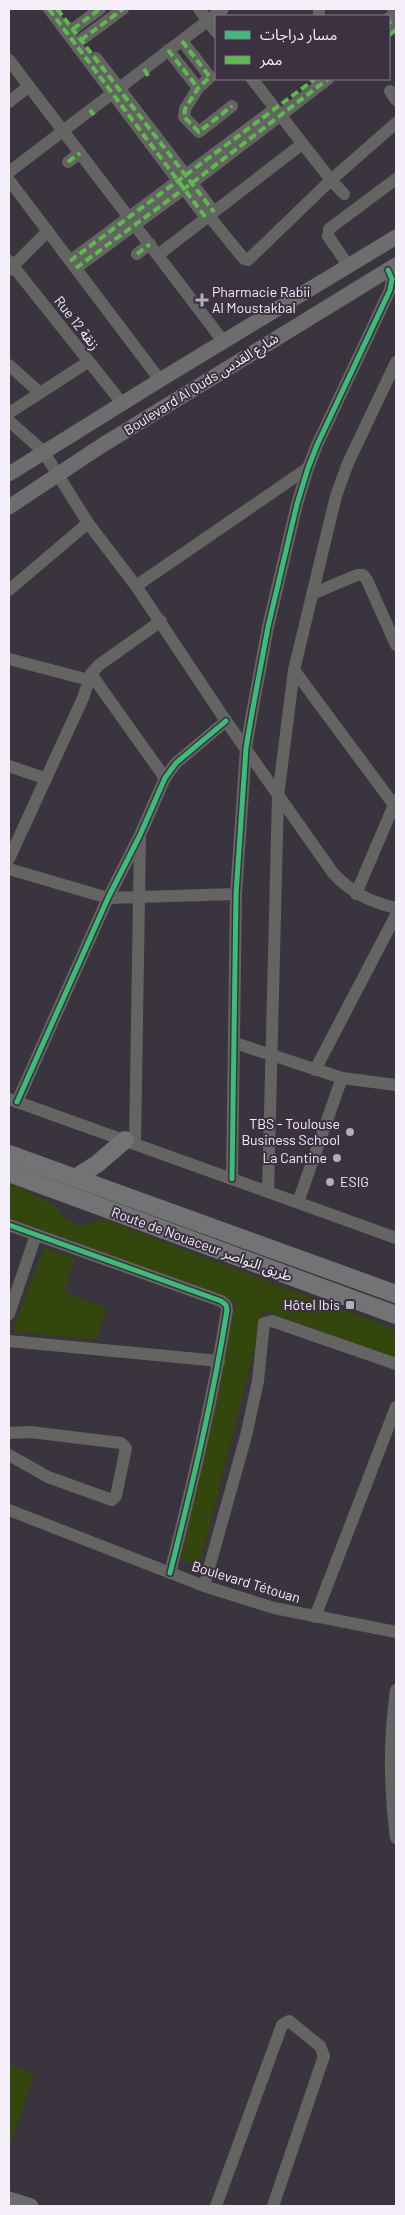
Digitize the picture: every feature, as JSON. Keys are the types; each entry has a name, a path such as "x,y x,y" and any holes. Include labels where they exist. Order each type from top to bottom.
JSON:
{"highway":[{"path":"75,1178 132,1139"},
{"path":"105,1188 107,1169 132,1139"},
{"name":"Route de Nouaceur طريق النواصر","path":"9,1154 396,1294"},
{"name":"Route de Nouaceur طريق النواصر","path":"9,1173 396,1315"}],"main road":[{"name":"Boulevard Al Quds شارع القدس","path":"9,474 223,341 396,237"},
{"name":"Boulevard Al Quds شارع القدس","path":"9,508 101,446 145,421 189,391 392,267"},
{"path":"9,2199 31,2206"}],"street":[{"path":"50,9 116,90 210,215 247,260 331,180 396,123"},
{"path":"57,9 116,90"},
{"path":"73,29 100,9"},
{"path":"81,40 123,9"},
{"path":"199,9 215,31"},
{"path":"9,172 63,131 92,113 116,90 147,73 168,50 215,15"},
{"path":"182,41 210,78 198,88 184,113 184,117 196,131 201,132 232,106"},
{"path":"168,50 198,88"},
{"path":"9,60 223,341"},
{"path":"253,80 302,144 344,194"},
{"path":"73,264 186,182 277,112 314,80"},
{"path":"277,112 326,80"},
{"path":"9,102 29,86"},
{"path":"158,255 302,144"},
{"path":"68,162 80,152"},
{"path":"348,265 328,236 329,229 396,179"},
{"path":"9,180 160,380"},
{"path":"10,265 48,232"},
{"path":"137,254 150,244"},
{"name":"Rue 12 زنقة","path":"10,265 122,403"},
{"path":"232,1179 236,894 246,748 268,627 296,504 316,445 390,290 392,267"},
{"path":"9,413 88,362"},
{"path":"268,1192 278,796 294,670 325,536 348,463 396,362"},
{"path":"9,365 40,393"},
{"path":"9,421 43,452 88,523 136,586 226,721 333,873 356,894 374,902 396,908"},
{"path":"136,586 308,468"},
{"path":"9,590 88,523"},
{"path":"312,594 357,575 363,575 396,645"},
{"path":"9,859 44,778 83,698 90,677 100,665 161,622"},
{"path":"9,660 90,677 165,778"},
{"path":"294,670 395,803 356,894"},
{"path":"226,721 176,763 165,778 140,835 108,898 13,1100 132,1139 232,1179 396,1238"},
{"path":"9,766 44,778"},
{"path":"132,1139 140,835"},
{"path":"9,869 108,898 236,894"},
{"path":"315,1070 396,915"},
{"path":"235,1043 342,1078 396,1086"},
{"path":"298,1202 342,1078"},
{"path":"9,1225 221,1301 226,1305 227,1310 219,1361 200,1451 170,1573"},
{"path":"9,1314 36,1235"},
{"path":"204,1586 246,1436 258,1381 264,1323 272,1321 396,1364"},
{"path":"9,1341 219,1361"},
{"path":"315,1617 396,1407"},
{"path":"9,1433 30,1432 121,1443 126,1448 116,1496 112,1500 48,1477 9,1455"},
{"name":"Boulevard Tétouan","path":"9,1510 204,1586 274,1608 396,1632"},
{"path":"396,1690 391,1729 390,1760 391,1801 396,1838"},
{"path":"216,2206 282,2026 289,2021 320,2046 324,2056 273,2206"}],"green space":[{"path":"9,1182 55,1206 66,1220 81,1226 104,1219 396,1330 396,1358 264,1311 199,1568 181,1559 236,1302 9,1220"},
{"path":"44,1247 75,1258 64,1292 107,1308 96,1340 12,1331"},
{"path":"9,2065 34,2074 9,2149"}],"marked path":[{"path":"49,9 206,218"},
{"path":"57,9 214,212"},
{"path":"73,29 100,9"},
{"path":"81,40 123,9"},
{"path":"390,34 396,30"},
{"path":"182,41 210,77 198,88 185,109 184,117 199,132 232,106"},
{"path":"168,50 198,88"},
{"path":"144,69 149,77"},
{"path":"70,261 314,80"},
{"path":"76,268 192,183 327,80"},
{"path":"90,110 94,115"},
{"path":"68,162 80,153"},
{"path":"137,254 150,244"}],"cycle path":[{"path":"232,1179 236,894 246,748 252,713 268,627 297,504 308,468 390,290 392,279 388,270"},
{"path":"17,1102 108,898 140,835 165,778 176,763 226,721"},
{"path":"9,1225 221,1301 226,1305 227,1310 209,1409 170,1573"}],"place":[{"name":"Pharmacie Rabii Al Moustakbal","path":"202,300"},
{"name":"TBS - Toulouse Business School","path":"350,1132"},
{"name":"La Cantine","path":"337,1158"},
{"name":"ESIG","path":"330,1182"},
{"name":"Hôtel Ibis","path":"350,1305"}]}
